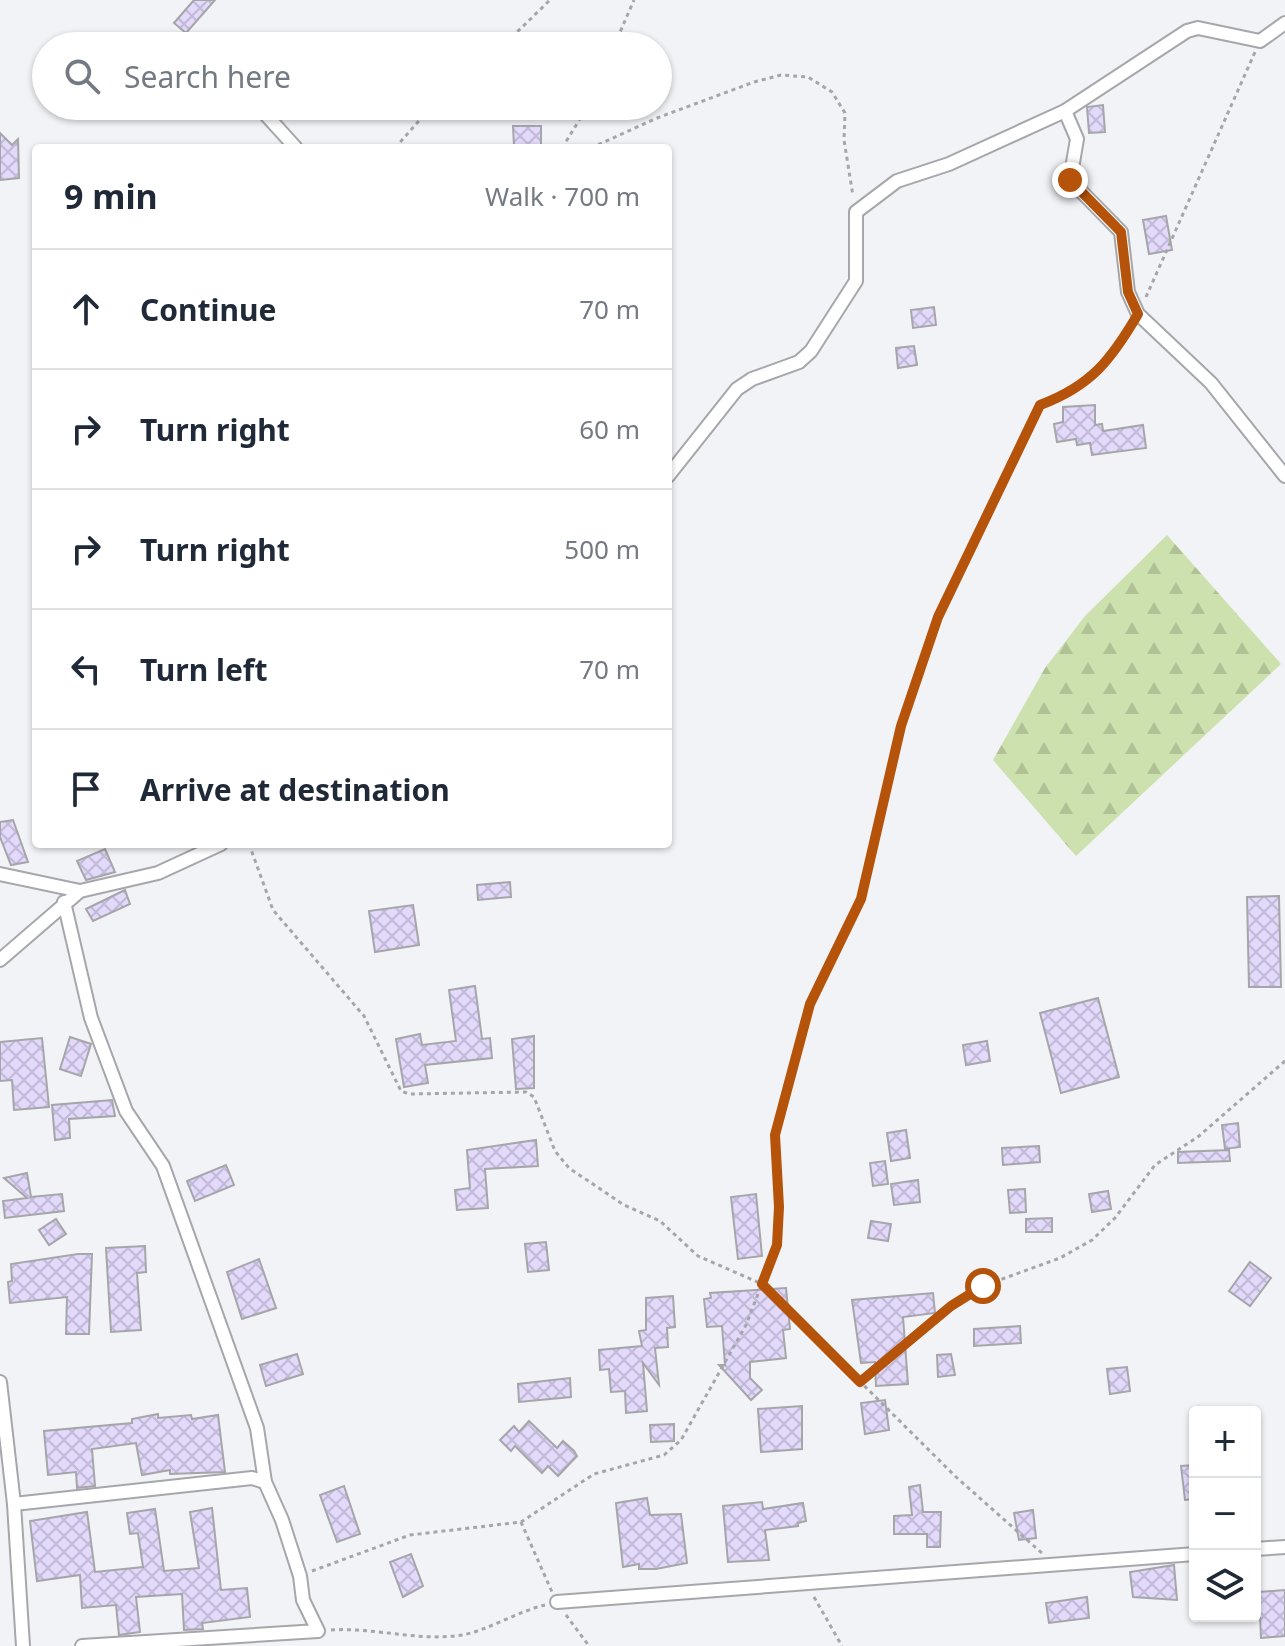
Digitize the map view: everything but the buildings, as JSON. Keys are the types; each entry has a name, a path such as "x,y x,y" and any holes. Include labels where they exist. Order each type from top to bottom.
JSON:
{"street":[{"path":"672,471 737,389 752,379 799,362 811,351 856,281 856,212 897,181 949,164 1065,111 1187,31 1198,28 1260,41 1285,23"},
{"path":"1065,111 1077,139 1070,180 1121,232 1128,292 1138,314 1211,383 1285,476"},
{"path":"271,120 292,144"},
{"path":"0,960 80,891 158,873 212,848"},
{"path":"0,874 80,891"},
{"path":"64,902 91,1018 126,1111 163,1166 257,1428 265,1482 300,1576 303,1600 318,1631 82,1646"},
{"path":"0,1382 14,1504 23,1646"},
{"path":"14,1504 252,1478 265,1482"},
{"path":"1261,1549 1285,1547"},
{"path":"557,1602 1189,1554"}],"path":[{"path":"517,32 550,0"},
{"path":"620,32 634,0"},
{"path":"300,1576 410,1535 521,1522 594,1474 664,1455 681,1440 746,1325 777,1245 779,1207 775,1135 810,1004 861,899 901,726 938,617 1040,405 1071,394 1106,363 1138,314 1260,41"},
{"path":"672,112 754,82 781,75 808,77 832,92 845,113 844,140 856,212"},
{"path":"399,144 420,120"},
{"path":"564,144 579,120"},
{"path":"600,144 653,120"},
{"path":"250,848 273,910 364,1016 401,1091 409,1094 526,1092 534,1097 555,1151 569,1168 624,1205 660,1221 698,1256 762,1284 956,1477 1055,1564"},
{"path":"860,1382 951,1306 983,1286 1060,1258 1092,1240 1115,1218 1155,1165 1199,1136 1285,1061"},
{"path":"521,1522 557,1602 589,1646"},
{"path":"806,1583 842,1646"},
{"path":"318,1631 361,1628 432,1637 466,1634 495,1621 557,1602"}],"green space":[{"path":"1167,535 1281,664 1076,856 993,760 1045,668 1085,616"}],"route":[{"path":"983,1286 951,1306 860,1382 762,1284 777,1245 779,1207 775,1183 775,1135 810,1004 861,899 901,726 938,617 1040,405 1071,394 1106,363 1138,314 1128,292 1121,232 1070,180"}]}
